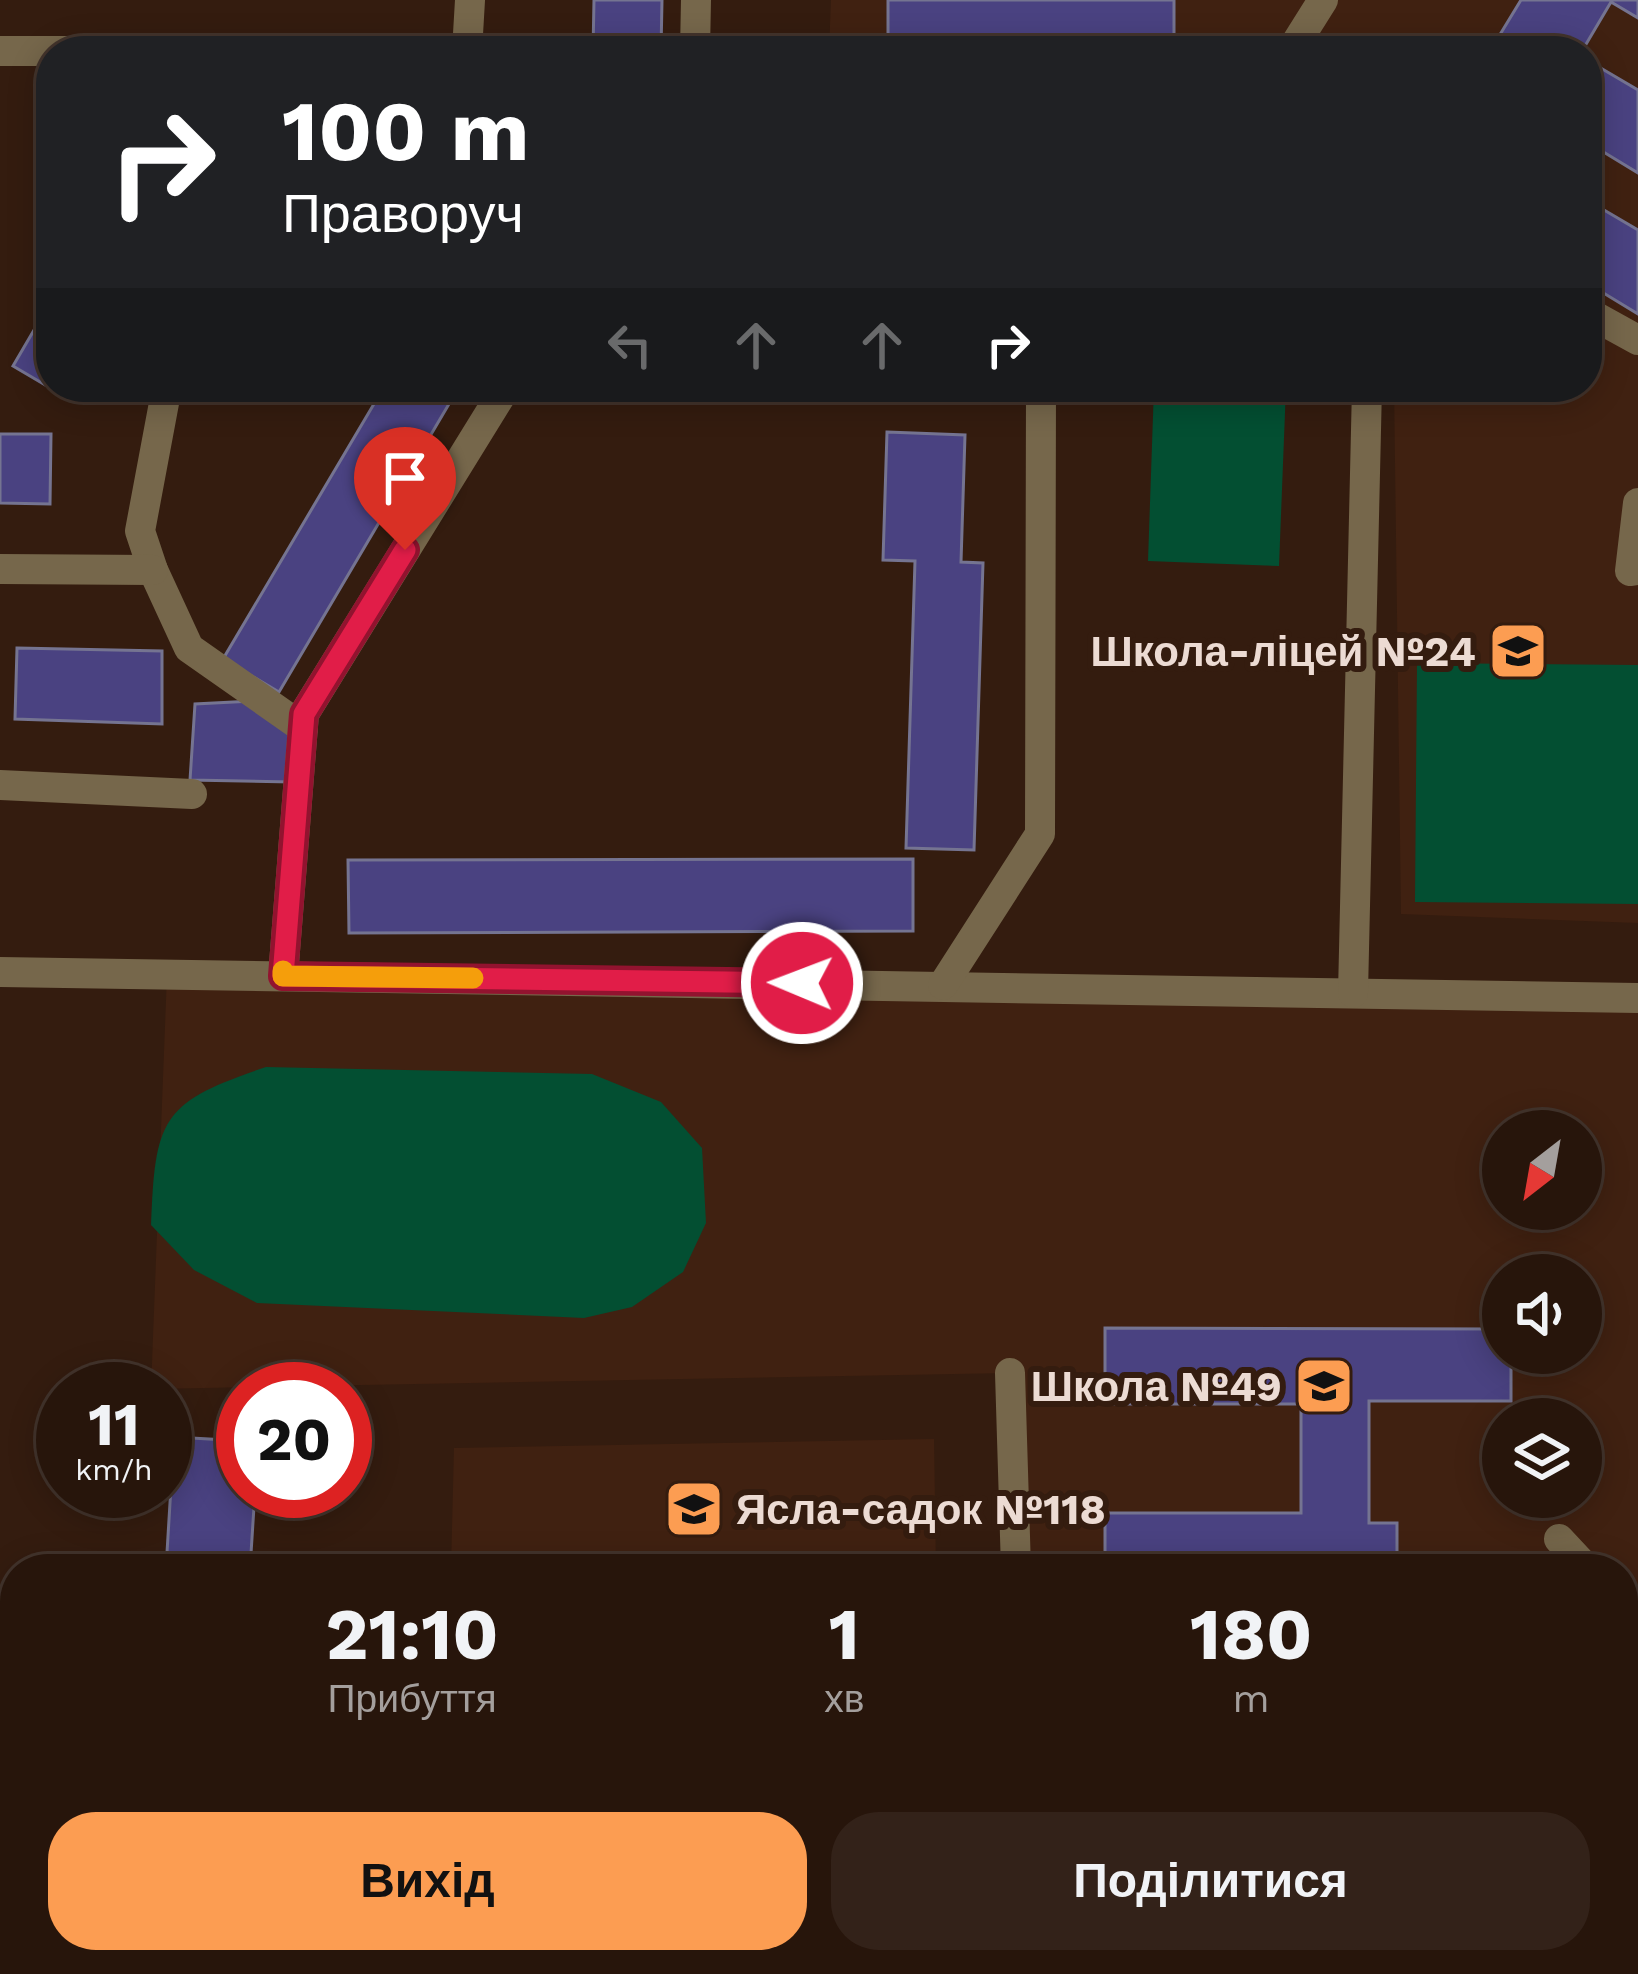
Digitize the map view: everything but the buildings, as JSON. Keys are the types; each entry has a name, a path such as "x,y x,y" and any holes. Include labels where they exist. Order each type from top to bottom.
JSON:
{"lane":[{"path":"468,36 470,0"},
{"path":"695,36 696,0"},
{"path":"1300,36 1323,0"},
{"path":"0,51 36,51"},
{"path":"1602,320 1638,340"},
{"path":"164,402 140,531 153,570 189,648 303,728"},
{"path":"283,976 304,714 497,402"},
{"path":"944,986 1040,834 1041,402"},
{"path":"1353,993 1367,402"},
{"path":"1638,503 1630,571 1638,571"},
{"path":"0,569 153,570"},
{"path":"0,785 192,794"},
{"path":"0,972 1638,998"},
{"path":"1010,1372 1016,1554"},
{"path":"1559,1539 1573,1554"}],"shaded area":[{"name":"Школа-ліцей №24","path":"831,0 1638,0 1638,923 1401,914 1394,402 1602,402 1602,36 830,36"},
{"name":"Школа №49","path":"167,974 1638,998 1638,1554 1016,1554 1010,1373 372,1385 372,1362 216,1362 216,1388 192,1388 192,1362 152,1362"},
{"name":"Ясла-садок №118","path":"934,1439 936,1554 451,1554 454,1448"}],"green space":[{"path":"1153,402 1285,402 1279,566 1148,561"},
{"path":"1417,663 1638,665 1638,904 1415,902"},
{"path":"266,1067 592,1074 661,1102 702,1148 706,1223 683,1272 632,1307 584,1318 257,1303 194,1270 151,1225 156,1160 171,1119 205,1091"}],"slow traffic":[{"path":"283,971 283,976 473,978"}],"place":[{"name":"Школа-ліцей №24","path":"1518,651"},
{"name":"Школа №49","path":"1324,1386"},
{"name":"Ясла-садок №118","path":"694,1509"}],"route":[{"path":"405,550 304,714 283,976 802,983"}]}
